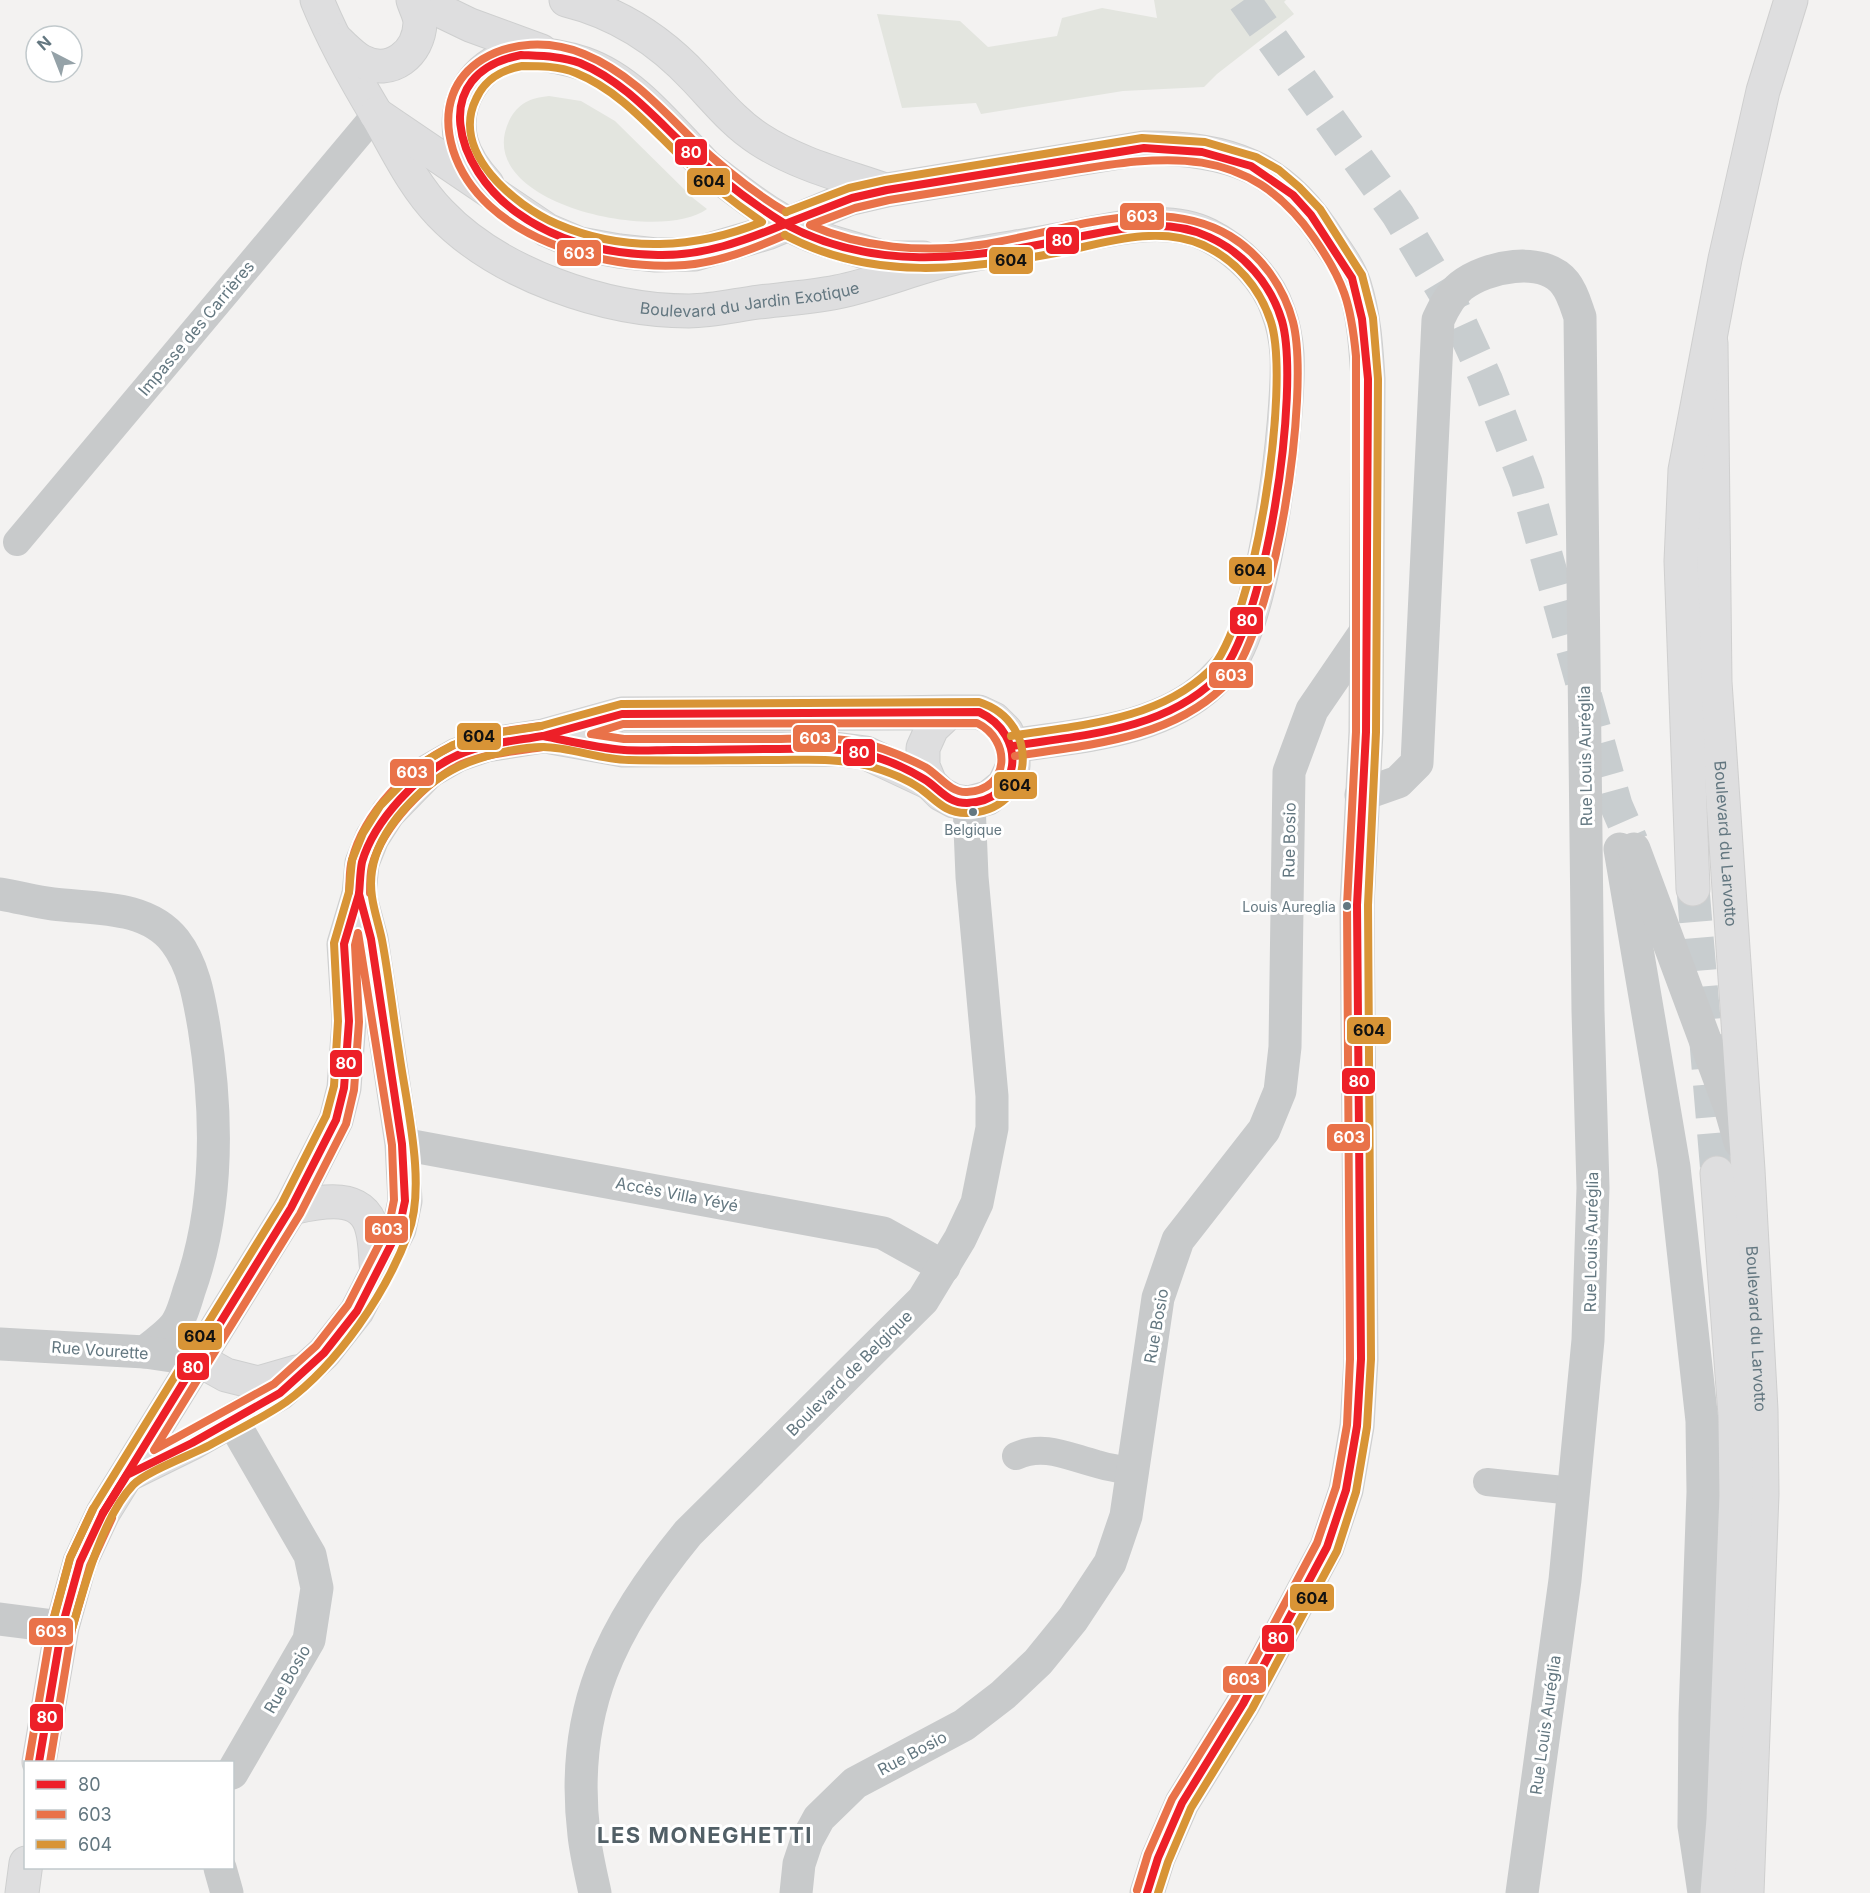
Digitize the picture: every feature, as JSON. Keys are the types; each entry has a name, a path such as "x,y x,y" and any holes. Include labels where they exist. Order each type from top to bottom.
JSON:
{"main road":[{"name":"Boulevard du Jardin Exotique","path":"317,0 332,37 362,94 415,183 439,212 461,233 496,257 540,279 636,307 690,311 837,292 955,258 1133,227 1161,225 1202,232 1239,256 1257,274 1278,309 1287,351 1287,404 1269,527 1246,627 1230,663 1208,686 1179,706 1149,720 1012,746"},
{"path":"332,37 362,62 384,67 401,61 412,50 420,22 412,0"},
{"path":"418,0 470,25 598,70 623,86 649,108 707,167 809,236 885,258 955,258"},
{"path":"566,0 599,8 656,41 730,116 758,139 813,166 887,190"},
{"path":"1711,343 1725,259 1763,91 1791,0"},
{"path":"498,197 474,168 461,140 460,127 465,97 478,75 494,62 525,54 557,57"},
{"path":"376,114 522,215 566,239 619,251 666,255 695,254 738,244 848,199 887,190 1144,148 1181,148 1210,152 1237,160 1287,188 1306,206 1353,281 1359,304 1368,379 1366,732 1361,795 1357,916 1361,1359 1357,1426 1346,1490 1327,1547 1243,1704 1182,1803 1158,1858 1147,1893"},
{"name":"Boulevard du Larvotto","path":"1693,889 1681,561 1685,470 1711,343"},
{"name":"Boulevard du Larvotto","path":"1711,343 1714,682 1732,1172 1736,1496 1723,1818 1717,1893"},
{"path":"930,783 923,766 923,748 932,728 949,712"},
{"path":"39,1761 63,1627 80,1562 103,1513 291,1208 336,1120 344,1088 349,1021 344,944 359,894 362,863 372,838 388,813 429,771 457,755 486,746 543,736 622,714 979,712 994,719 1006,731 1012,746 1013,766 1004,785 988,798 969,803 954,801 941,794 930,783 866,753 835,749 623,750 543,736"},
{"path":"127,1475 280,1393 324,1353 357,1311 399,1229 405,1201 402,1143 371,939 359,894"},
{"name":"Boulevard du Larvotto","path":"1732,1172 1761,1410 1762,1494 1747,1893"},
{"path":"291,1208 327,1199 353,1206 364,1213 372,1228 377,1272"},
{"path":"199,1360 226,1375 258,1383 306,1369"},
{"path":"199,1360 232,1420"},
{"path":"22,1893 25,1869"}],"street":[{"name":"Rue Louis Auréglia","path":"1361,795 1398,782 1418,763 1438,320 1447,300 1461,285 1484,273 1517,267 1545,268 1565,282 1580,317 1588,1011 1593,1188 1588,1340 1565,1580 1522,1893"},
{"name":"Rue Bosio","path":"796,1893 802,1856 807,1840 819,1818 855,1783 964,1725 1038,1662 1073,1619 1110,1563 1126,1516 1134,1472 1158,1298 1178,1240 1264,1130 1280,1091 1285,1047 1289,772 1312,710 1366,631"},
{"name":"Boulevard de Belgique","path":"595,1893 584,1834 581,1766 588,1710 622,1624 657,1571 688,1533 923,1300 944,1268 977,1203 992,1128 990,1059 972,877 969,803"},
{"path":"1704,1893 1694,1826 1695,1714 1703,1492 1702,1421 1674,1167 1626,845 1730,1107 1732,1172"},
{"path":"0,894 50,903 127,912 152,921 175,941 194,977 207,1048 214,1151 208,1219 197,1269 178,1323 145,1352"},
{"name":"Accès Villa Yéyé","path":"402,1143 883,1233 944,1268"},
{"path":"197,1269 202,1303 215,1330"},
{"name":"Rue Vourette","path":"0,1344 145,1352 199,1360"},
{"name":"Rue Bosio","path":"232,1420 310,1555 317,1588 309,1640 234,1770"},
{"path":"0,1619 63,1627"},
{"path":"220,1869 227,1893"}],"lane":[{"name":"Impasse des Carrières","path":"17,542 376,114"},
{"path":"1016,1456 1026,1451 1049,1450 1134,1472"},
{"path":"1487,1482 1573,1491"}],"shaded area":[{"path":"1154,0 1286,0 1284,2 1294,14 1217,74 1204,87 1123,91 981,114 976,103 902,108 877,14 960,21 988,47 1057,36 1062,18 1102,8 1157,18"},
{"path":"549,96 581,101 615,121 707,209 684,219 651,222 614,218 576,209 542,195 517,175 504,150 509,121 516,110 530,100"}],"tunnel":[{"path":"1244,0 1398,215 1453,307 1486,379 1526,483 1616,805 1632,842"},
{"path":"1693,889 1717,1173"}],"transit line":[{"name":"603","path":"785,235 736,254 685,265 619,262 549,243 517,227 490,206 468,180 453,150 448,120 453,95 465,75 482,59 505,49 530,45 557,46 584,54 629,80 726,169 786,212"},
{"name":"80","path":"521,55 573,61 596,71 637,101 722,179 785,224 707,250 658,255 602,249 566,239 516,212 495,194 478,172 466,148 460,124 462,102 472,82 491,65 521,55"},
{"name":"604","path":"522,66 563,69 591,80 605,89 632,109 709,182 762,222 712,238 660,244 634,243 608,240 582,233 557,224 523,204 491,174 479,157 472,138 470,119 476,99 484,86 494,76 522,66"},
{"name":"604","path":"786,212 849,188 885,180 1142,138 1205,142 1256,157 1279,170 1299,187 1320,209 1362,275 1373,318 1378,379 1376,732 1368,905 1371,1359 1367,1427 1356,1492 1337,1551 1252,1709 1191,1808 1168,1862 1158,1893"},
{"name":"80","path":"785,224 852,198 887,190 1144,148 1202,152 1251,166 1293,195 1311,215 1352,278 1362,319 1368,379 1366,732 1357,905 1361,1359 1357,1426 1346,1490 1327,1547 1243,1704 1182,1803 1158,1858 1147,1893"},
{"name":"603","path":"1015,756 1125,737 1177,719 1201,705 1223,687 1242,660 1273,568 1292,455 1297,401 1297,356 1293,322 1284,296 1261,262 1230,236 1201,223 1171,217 1139,216 1107,220 979,245 936,248 872,244 810,225 855,208 889,200 1127,163 1162,160 1196,162 1228,169 1258,183 1287,206 1314,238 1333,267 1344,294 1352,322 1356,356 1356,732 1347,905 1350,1359 1347,1425 1336,1487 1317,1543 1234,1699 1172,1799 1148,1854 1137,1890"},
{"name":"80","path":"785,224 818,239 851,249 885,255 919,257 988,253 1134,227 1153,226 1191,230 1222,244 1245,261 1263,282 1277,307 1282,321 1287,354 1287,398 1283,451 1264,562 1250,612 1234,652 1216,679 1195,696 1171,710 1120,728 1013,746"},
{"name":"604","path":"785,235 818,250 852,260 886,266 921,268 991,264 1132,237 1168,236 1203,245 1226,259 1245,276 1266,310 1271,322 1276,353 1276,397 1272,448 1265,503 1254,557 1241,606 1226,645 1209,671 1188,688 1166,701 1141,711 1090,724 1011,736"},
{"name":"604","path":"52,1625 70,1558 93,1509 282,1203 326,1116 334,1086 338,1021 334,943 349,892 352,860 363,833 380,806 422,763 453,745 483,735 541,726 621,704 979,702 1000,713 1014,728 1021,746 1022,765 1017,783 1006,799 989,809 966,813 946,808 921,789 901,778 879,769 854,763 832,760 629,760 543,747 511,750 467,763 444,775 416,797 392,824 383,840 376,855 371,880 372,897 382,940 415,1169 416,1192 413,1214 399,1257 373,1303 342,1348 305,1386 286,1402 258,1419 158,1469 133,1485 122,1499 103,1534 88,1574 72,1629"},
{"name":"80","path":"979,712 995,722 1006,736 1011,751 1012,766 1008,780 999,792 985,800 967,803 954,801 924,779 903,768 880,758 854,752 833,749 624,750 543,736 622,714 979,712"},
{"name":"603","path":"977,723 996,741 1001,752 1001,763 992,783 981,789 967,792 955,790 930,770 902,756 877,747 837,739 624,739 591,734 623,724 977,723"},
{"name":"603","path":"349,892 351,864 358,842 378,809 405,778 436,755 462,742 495,733 541,726"},
{"name":"80","path":"359,894 362,862 377,830 400,800 428,773 468,751 543,736"},
{"name":"603","path":"370,893 372,866 385,836 408,806 435,781 448,771 481,757 543,747"},
{"name":"80","path":"103,1513 291,1208 336,1120 344,1088 349,1021 344,944 359,894"},
{"name":"80","path":"103,1513 127,1475 192,1443 280,1393 324,1353 357,1311 399,1229 405,1201 402,1144 371,939 359,894"},
{"name":"603","path":"358,933 392,1145 394,1200 389,1225 348,1305 316,1346 274,1384 154,1450 300,1214 346,1124 354,1090 359,1022 355,945 358,933"},
{"name":"603","path":"29,1760 52,1624 70,1558 93,1509"},
{"name":"80","path":"62,1627 80,1562 103,1513"},
{"name":"603","path":"50,1761 72,1629 90,1566 112,1518"},
{"name":"80","path":"39,1761 62,1627"},
{"name":"80","path":"39,1761 62,1627"}],"place":[{"name":"Belgique","path":"973,812"},
{"name":"Louis Aureglia","path":"1347,906"}],"district":[{"name":"LES MONEGHETTI","path":"705,1835"}]}
